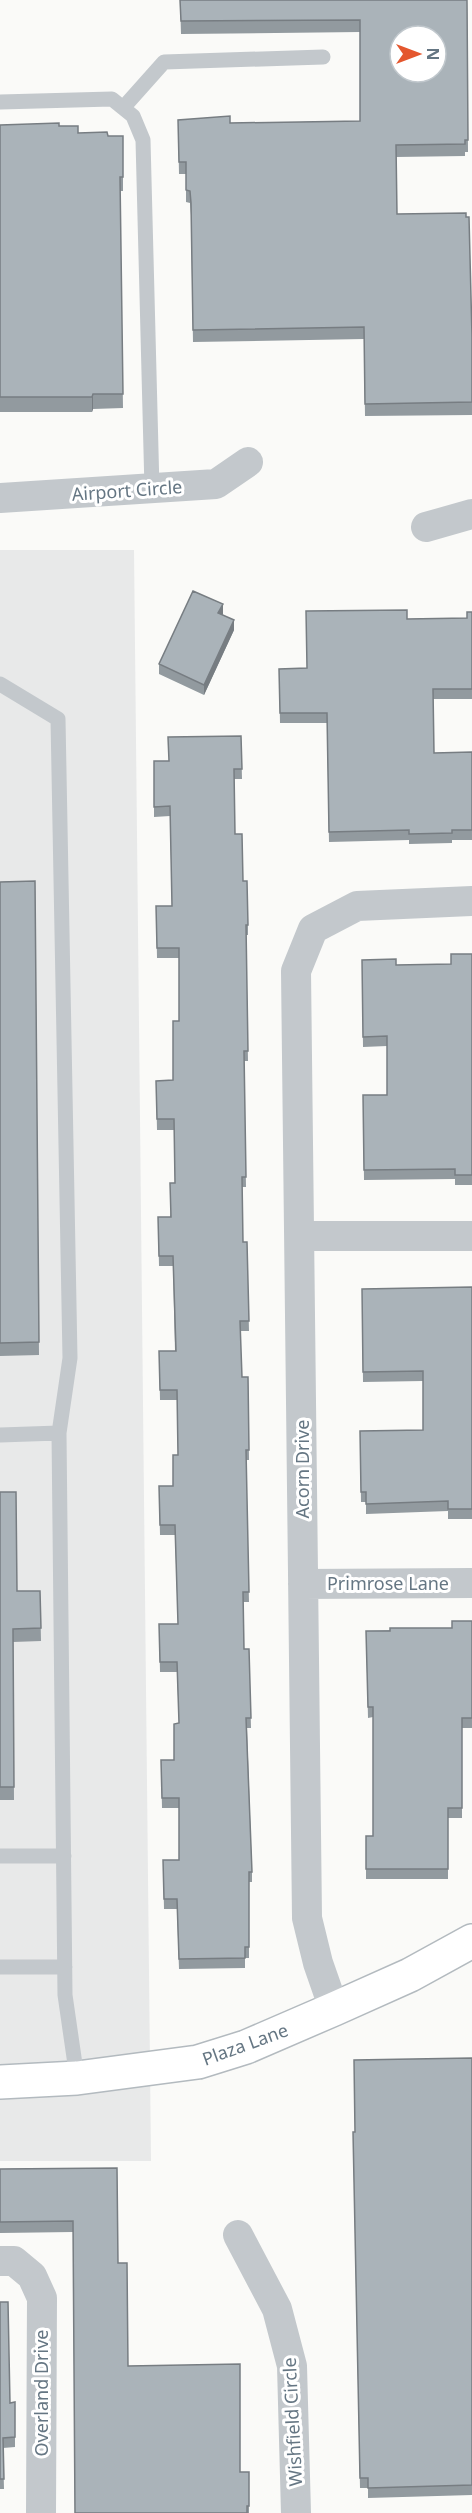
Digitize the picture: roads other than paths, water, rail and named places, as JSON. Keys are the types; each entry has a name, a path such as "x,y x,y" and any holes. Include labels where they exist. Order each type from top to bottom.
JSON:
{"street":[{"name":"Airport Circle","path":"0,498 216,484 248,462"},
{"path":"426,527 472,514"},
{"name":"Acorn Drive","path":"334,2009 318,1963 307,1918 301,1236 296,971 314,929 357,906 472,901"},
{"path":"301,1236 472,1236"},
{"name":"Primrose Lane","path":"303,1584 472,1583"},
{"name":"Plaza Lane","path":"0,2082 77,2078 198,2062 246,2047 334,2009 410,1975 472,1941"},
{"name":"Wishfield Circle","path":"238,2235 278,2309 292,2366 296,2513"},
{"name":"Overland Drive","path":"0,2261 14,2261 32,2276 42,2298 41,2513"}],"lane":[{"path":"123,108 164,62 323,57"},
{"path":"0,102 112,99 133,116 143,140 152,489"},
{"path":"0,684 58,719 70,1358 59,1433 65,1995 77,2078"},
{"path":"0,1435 59,1433"},
{"path":"0,1856 64,1856"},
{"path":"0,1967 65,1967"}]}
